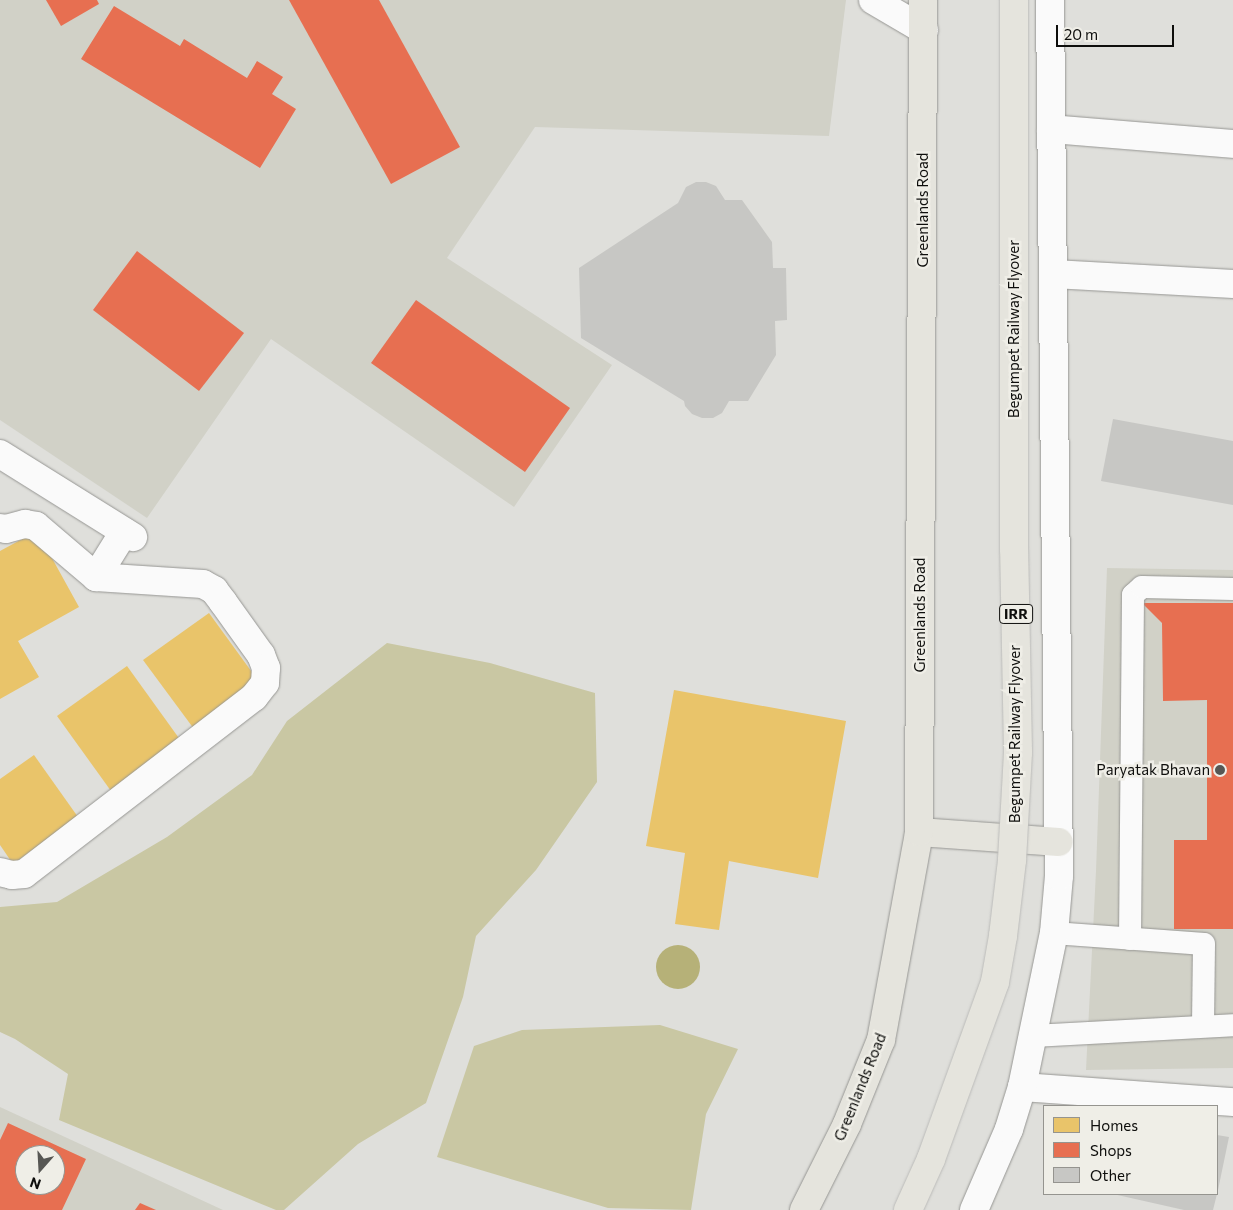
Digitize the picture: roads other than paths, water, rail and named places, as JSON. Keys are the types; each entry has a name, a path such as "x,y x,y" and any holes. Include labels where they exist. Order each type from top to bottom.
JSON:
{"main road":[{"name":"Greenlands Road","path":"804,1210 847,1124 881,1040 919,832 923,0"},
{"name":"Begumpet Railway Flyover","path":"908,1210 931,1159 995,982 1003,936 1012,860 1018,752 1014,549 1014,0"},
{"path":"919,832 1059,842"}],"street":[{"path":"873,0 924,30"},
{"path":"974,1210 1009,1129 1022,1087 1054,933 1059,876 1050,0"},
{"path":"1051,129 1233,144"},
{"path":"1054,274 1233,284"},
{"path":"0,454 128,535 96,577"},
{"path":"0,528 6,529 25,524 36,526 96,577 203,584 214,590 261,655 266,668 264,683 254,697 24,874 12,875 0,872"},
{"path":"1022,1087 1233,1102"}],"lane":[{"path":"1130,939 1133,594 1142,587 1233,589"},
{"path":"1054,933 1204,944 1202,1026"},
{"path":"1033,1036 1233,1025"}],"place":[{"name":"Paryatak Bhavan","path":"1220,770"}]}
